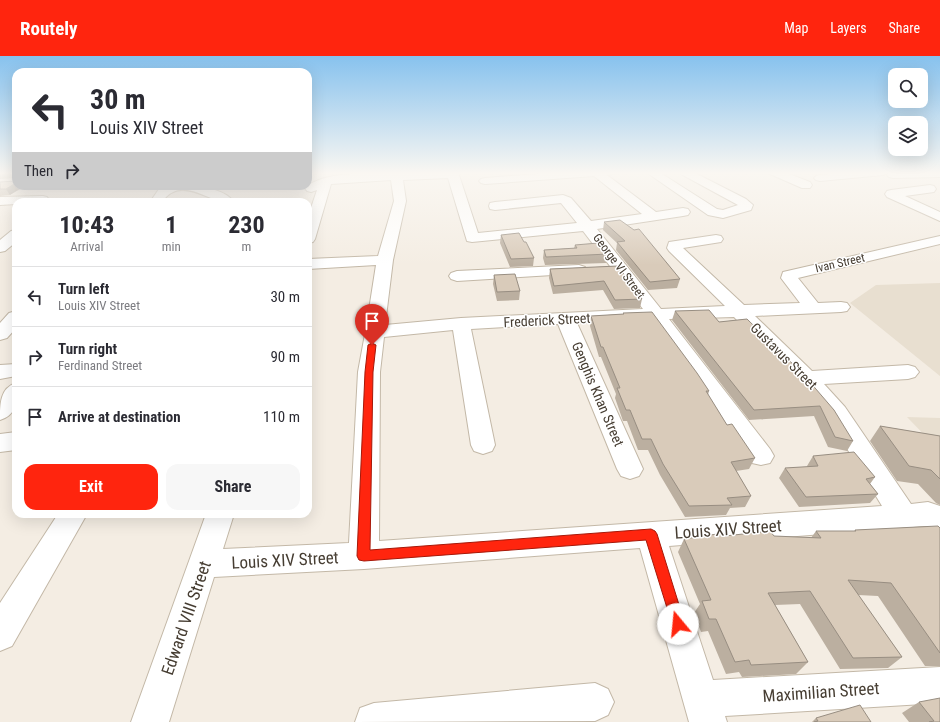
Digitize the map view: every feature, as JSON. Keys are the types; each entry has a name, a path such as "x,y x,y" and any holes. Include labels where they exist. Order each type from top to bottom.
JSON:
{"street":[{"path":"364,556 369,372 373,332 385,260 399,203"},
{"path":"462,203 472,238 587,226 683,212"},
{"name":"George VI Street","path":"495,206 523,203"},
{"name":"George VI Street","path":"569,203 587,226 608,268 655,314 761,456"},
{"path":"637,203 653,216"},
{"path":"700,203 717,214 723,214 746,207 747,205 744,203"},
{"path":"910,203 940,217"},
{"path":"0,248 10,235"},
{"name":"Gustavus Street","path":"716,239 674,245 674,248 724,294 739,311 807,378 837,413 904,516"},
{"name":"Ivan Street","path":"812,307 789,276 937,243"},
{"path":"312,264 385,260"},
{"path":"457,276 608,268"},
{"name":"Frederick Street","path":"373,332 461,324 565,318 841,306"},
{"name":"Genghis Khan Street","path":"565,318 630,469"},
{"path":"0,334 12,320"},
{"path":"461,324 483,445"},
{"path":"0,372 12,370"},
{"path":"807,378 908,372"},
{"path":"0,412 12,396"},
{"path":"0,443 12,442"},
{"name":"Louis XIV Street","path":"204,564 364,556 928,514 939,520"},
{"path":"0,634 71,518"},
{"name":"Edward VIII Street","path":"150,722 219,518"},
{"path":"651,534 705,711"},
{"name":"Maximilian Street","path":"705,711 940,685"},
{"path":"374,722 595,702"}],"shaded area":[{"path":"940,283 940,376 850,303 876,285"},
{"path":"907,417 940,418 940,451"}],"building":[{"path":"620,220 634,230 639,229 680,279 650,282 617,242 625,241 604,222"},
{"path":"519,233 524,242 526,242 534,258 511,259 501,235"},
{"path":"598,243 608,254 546,257 544,250 577,248 575,245"},
{"path":"618,266 642,299 615,300 604,281 554,286 550,269"},
{"path":"515,274 520,291 497,292 494,275"},
{"path":"709,310 719,322 747,319 803,374 834,410 853,441 835,437 820,406 754,410 675,311"},
{"path":"652,312 709,391 706,391 727,425 732,424 755,458 731,462 751,496 727,498 732,505 689,506 663,464 651,439 642,439 630,410 626,410 617,388 620,388 603,347 601,347 591,316"},
{"path":"880,426 940,436 940,479 931,470 909,466"},
{"path":"854,452 875,477 866,479 878,494 806,497 785,468 818,466 813,456"},
{"path":"938,526 940,528 940,653 891,583 848,580 902,657 853,658 810,591 768,593 808,662 751,665 749,660 735,662 716,619 709,619 702,601 711,600 684,539 724,533 725,536 770,531 774,536 821,538 816,531 856,531 855,530"},
{"path":"940,698 940,722 929,722 934,721 919,702"},
{"path":"860,705 871,722 814,722 818,721 816,718"}],"route":[{"path":"372,345 369,372 364,556 651,534 678,624"}]}
